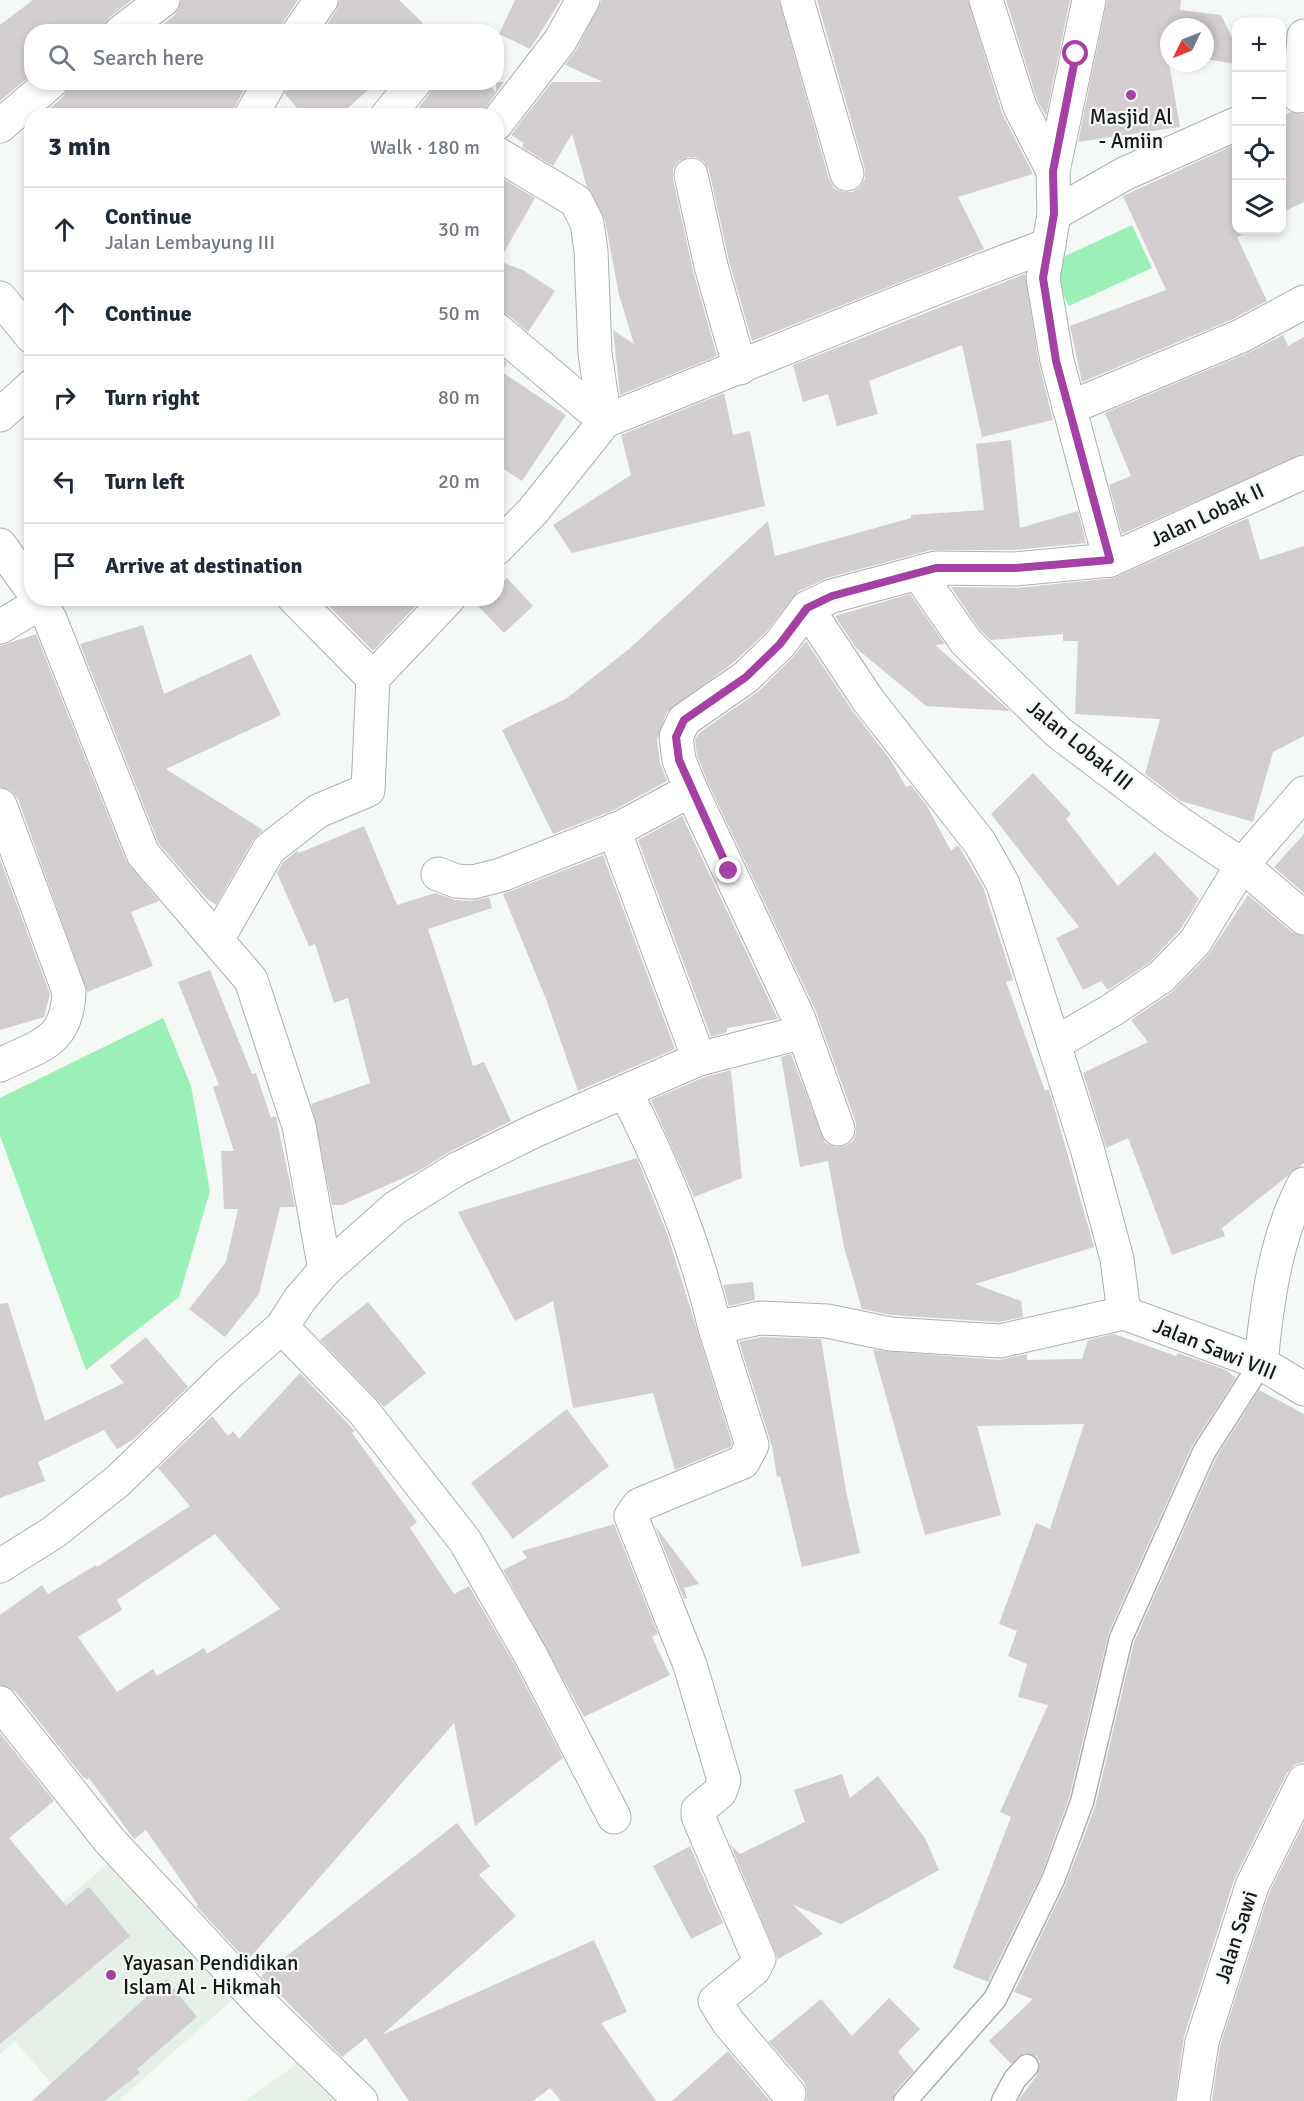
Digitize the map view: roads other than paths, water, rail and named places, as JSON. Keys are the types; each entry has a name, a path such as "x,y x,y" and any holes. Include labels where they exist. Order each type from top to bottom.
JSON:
{"street":[{"path":"132,24 163,0"},
{"path":"304,24 321,0"},
{"path":"504,114 560,41 583,0"},
{"path":"797,0 847,174"},
{"path":"986,0 1020,106 1053,171"},
{"path":"1089,0 1053,171 1052,230 1043,278 1056,361 1110,560"},
{"path":"1295,98 1304,36"},
{"path":"0,126 42,90"},
{"path":"255,108 266,90"},
{"path":"394,108 408,90"},
{"path":"504,541 533,511 605,421 740,368 1052,230 1124,174 1232,126"},
{"path":"504,158 576,201 586,223 591,251 595,353 605,421"},
{"path":"691,175 711,266 740,368"},
{"path":"0,298 24,327"},
{"path":"1069,408 1241,336 1304,302"},
{"path":"504,336 605,421"},
{"path":"0,415 24,393"},
{"name":"Jalan Lobak II","path":"807,608 832,596 936,568 1015,568 1110,560 1304,472"},
{"path":"0,545 24,580"},
{"name":"Jalan Lobak III","path":"918,573 966,642 1058,732 1176,821 1242,865 1304,918"},
{"path":"0,627 25,606"},
{"path":"42,606 50,619 143,854 218,938 251,980 299,1126 325,1270"},
{"path":"302,606 373,678"},
{"path":"218,938 269,849 318,811 368,790 373,678 441,606"},
{"path":"715,1328 760,1318 827,1321 890,1335 1000,1341 1124,1313 1118,1259 1087,1148 1003,884 980,843 868,700 807,608 780,644 746,677 684,720 676,737 679,760 691,790 803,1032 838,1130"},
{"path":"438,874 456,881 472,882 501,875 614,830 691,790"},
{"path":"1054,1044 1112,1010 1161,977 1195,942 1242,865 1304,793"},
{"path":"0,805 69,992 68,1011 56,1036 0,1065"},
{"path":"614,830 699,1059"},
{"path":"0,1566 54,1532 119,1480 228,1374 282,1327 300,1299 325,1270 395,1208 457,1169 534,1131 626,1093 699,1059 803,1032"},
{"path":"626,1093 678,1211 705,1286 715,1328 752,1445 743,1462 639,1505 631,1516 690,1665 723,1780 720,1792 701,1806 698,1816 759,1959 754,1969 715,2001 728,2022 792,2098"},
{"path":"1261,1364 1268,1291 1295,1202 1304,1184"},
{"name":"Jalan Sawi VIII","path":"1124,1313 1261,1364 1304,1389"},
{"path":"282,1327 364,1412 465,1541 531,1656 614,1817"},
{"path":"0,1703 109,1840 268,2011 361,2101"},
{"name":"Jalan Sawi","path":"1193,2101 1202,2042 1252,1886 1304,1781"}],"lane":[{"path":"905,2101 995,1999 1053,1880 1082,1802 1121,1638 1204,1452 1261,1364"},
{"path":"1004,2101 1014,2079 1027,2066"}],"place":[{"name":"Masjid Al - Amiin","path":"1131,95"},
{"name":"Yayasan Pendidikan Islam Al - Hikmah","path":"111,1975"}]}
